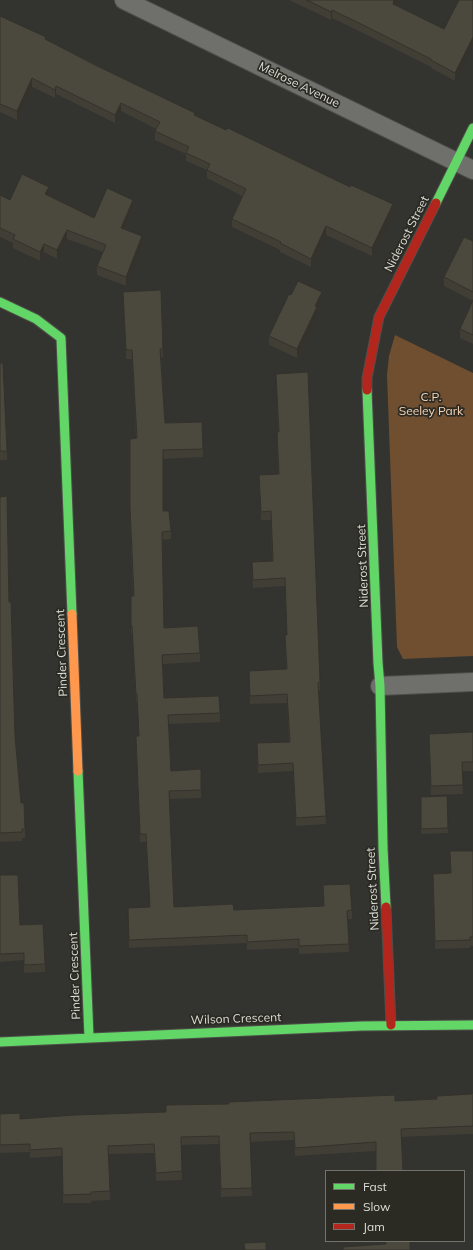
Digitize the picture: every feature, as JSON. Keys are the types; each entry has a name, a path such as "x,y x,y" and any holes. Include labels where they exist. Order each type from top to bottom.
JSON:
{"street":[{"name":"Melrose Avenue","path":"124,0 473,170"},
{"name":"Niderost Street","path":"391,1025 383,848 380,686 367,378 379,317 473,128"},
{"name":"Pinder Crescent","path":"0,302 36,319 61,338 89,1037"},
{"path":"380,686 473,682"},
{"name":"Wilson Crescent","path":"0,1042 391,1025 473,1024"}],"green space":[{"name":"C.P. Seeley Park","path":"395,335 473,373 473,656 403,659 397,647 387,375 389,356"}],"building":[{"path":"307,0 394,0 393,4 444,29 459,0 473,0 473,37 455,73 431,59 365,26"},
{"path":"0,16 46,37 45,39 93,64 195,113 194,115 226,130 228,128 350,187 351,185 393,204 372,248 326,226 311,259 280,243 281,242 232,219 246,189 207,170 210,164 186,153 189,147 155,131 160,122 121,103 115,115 56,86 55,90 32,78 17,111 0,104"},
{"path":"22,174 49,187 45,194 94,218 107,188 133,200 121,228 142,236 126,277 97,266 106,245 67,230 57,250 44,244 40,252 13,239 15,235 0,228 0,195 10,200"},
{"path":"464,237 473,241 473,292 444,277"},
{"path":"298,281 322,292 315,306 317,307 297,349 269,336 289,294 291,295"},
{"path":"161,290 163,349 160,349 165,423 202,422 203,449 163,450 163,511 169,511 171,531 162,532 164,628 198,626 200,653 162,655 164,698 219,696 220,713 168,715 171,771 201,769 201,790 169,791 174,907 233,904 234,910 324,906 323,885 350,884 352,910 347,911 349,944 299,946 299,939 247,942 247,935 129,940 128,908 150,907 146,834 140,834 136,736 139,736 131,626 131,596 134,596 130,507 130,439 137,438 132,350 126,350 123,292"},
{"path":"473,300 473,335 460,329"},
{"path":"0,363 3,363 7,451 0,451"},
{"path":"308,372 320,682 318,683 326,816 296,818 293,763 258,765 257,743 290,742 287,694 250,696 249,671 287,669 285,635 287,635 285,578 253,580 252,562 273,561 271,511 261,512 259,475 279,474 277,432 279,432 276,374"},
{"path":"7,496 9,602 11,602 15,736 21,803 24,803 25,829 22,829 22,832 0,833 0,497"},
{"path":"473,732 473,762 462,762 463,785 431,786 429,734"},
{"path":"447,796 448,828 421,829 421,797"},
{"path":"450,851 473,851 473,937 470,937 470,940 435,941 433,874 451,873"},
{"path":"0,875 18,875 20,925 43,924 45,964 24,965 24,953 0,954"},
{"path":"473,1093 473,1126 401,1129 403,1170 376,1170 376,1142 295,1148 294,1132 250,1133 252,1188 221,1189 219,1136 181,1137 182,1171 156,1173 154,1144 108,1146 110,1191 91,1192 91,1194 63,1195 62,1148 30,1150 30,1144 0,1145 0,1114 20,1113 20,1119 75,1115 166,1112 166,1105 229,1104 229,1102 395,1095 395,1101 437,1099 437,1096"},
{"path":"266,1242 266,1250 245,1250 244,1243"},
{"path":"386,1242 410,1242 410,1250 343,1250 343,1247 386,1244"}],"traffic: fast":[{"path":"436,203 473,128"},
{"path":"0,302 36,319 61,338 72,614"},
{"path":"367,390 380,686 383,848 386,907"},
{"path":"78,771 89,1037"},
{"path":"0,1042 362,1026 473,1025"}],"traffic: slow":[{"path":"72,614 78,771"}],"traffic: jam":[{"path":"367,390 367,378 379,317 436,203"},
{"path":"386,907 391,1025"}]}
